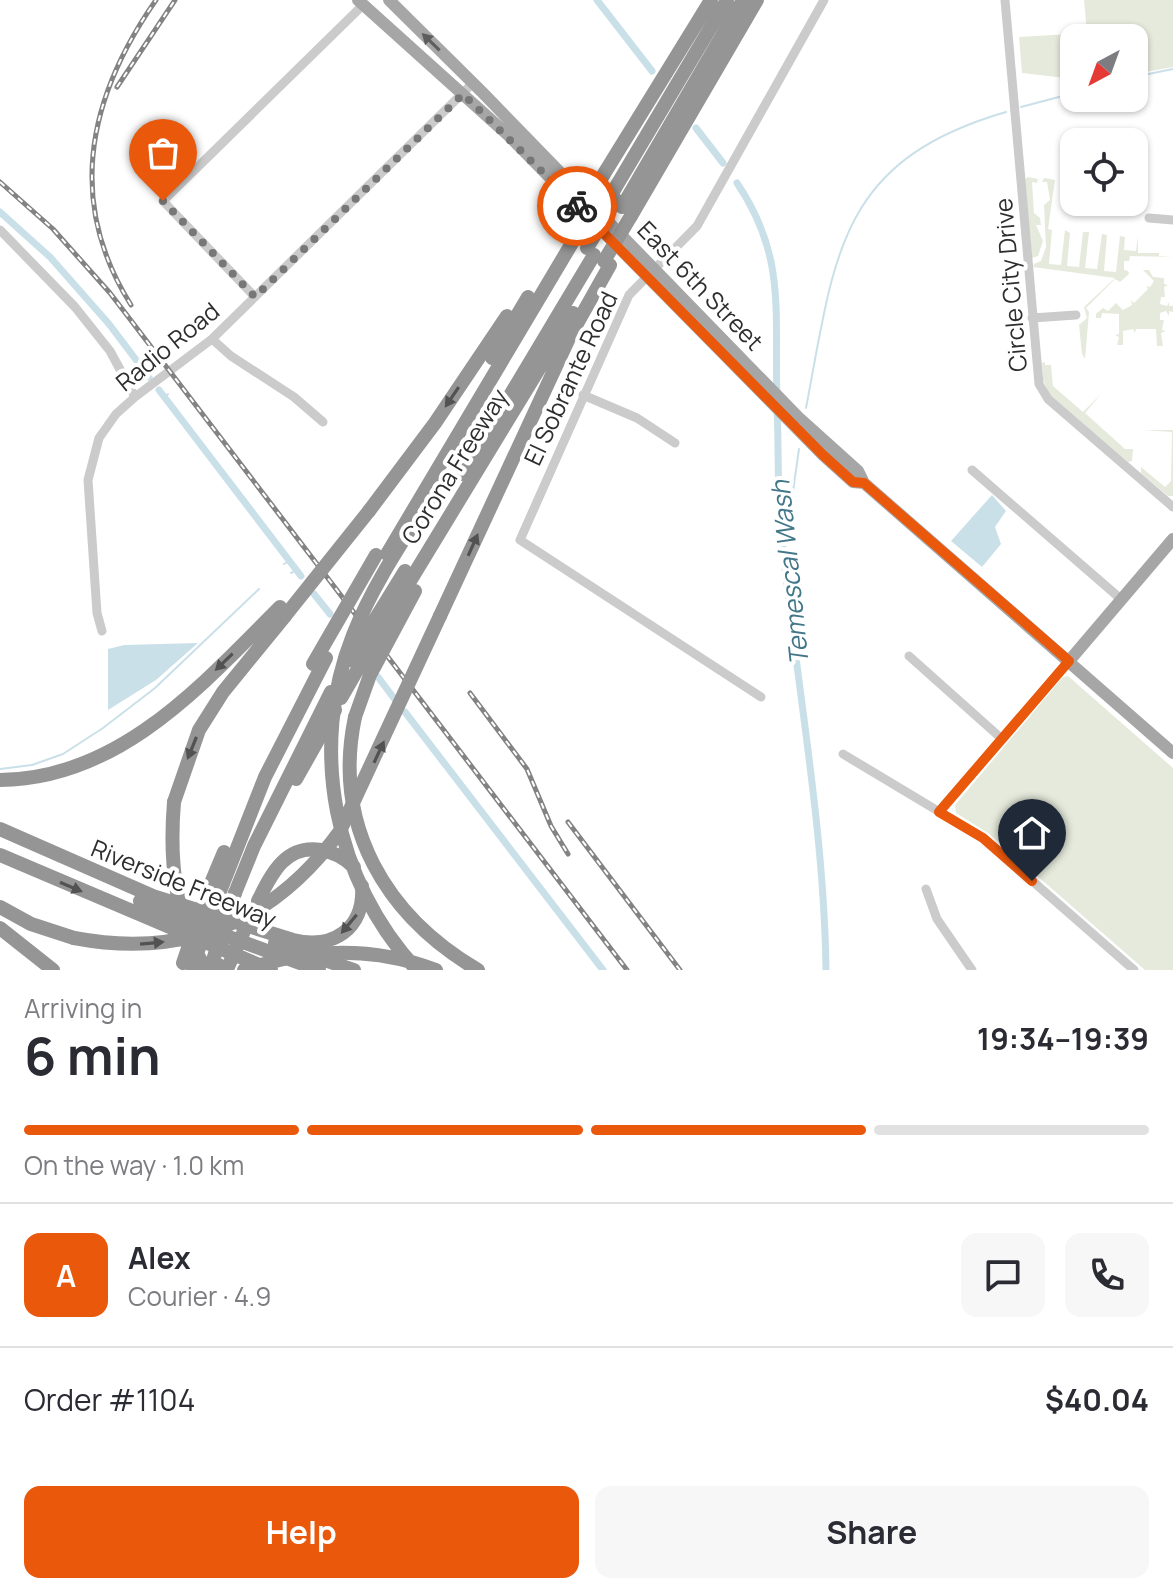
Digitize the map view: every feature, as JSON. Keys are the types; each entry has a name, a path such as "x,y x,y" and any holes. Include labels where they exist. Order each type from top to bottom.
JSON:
{"highway":[{"name":"Corona Freeway","path":"409,583 614,198 685,79 711,0"},
{"path":"685,79 720,0"},
{"path":"685,79 727,0"},
{"path":"685,79 735,0"},
{"path":"685,79 743,0"},
{"name":"Corona Freeway","path":"211,967 211,897 256,779 320,661 532,290 588,249 617,252 620,234 614,198 685,79 757,0"},
{"path":"211,967 245,897 287,794 336,695 409,583 614,198 660,121"},
{"path":"417,970 376,916 349,858 336,810 332,721 342,669 360,619 588,249"},
{"path":"379,559 588,249"},
{"path":"0,907 31,924 74,938 136,945 178,941 238,921 285,892 323,854 340,831 570,336 588,249"},
{"path":"211,967 186,930 177,896 172,838 174,802 199,730 282,612 369,511 435,423 514,305 532,290"},
{"path":"427,970 395,931 359,864 341,784 340,738 345,688 361,638 383,590 446,478"},
{"path":"409,583 355,717 350,743 352,793 357,822 377,873 406,913 439,945 478,970"},
{"path":"0,780 64,772 119,748 207,679 282,612"},
{"name":"Riverside Freeway","path":"0,829 146,894 354,970"},
{"path":"0,840 163,911 319,970"},
{"path":"146,894 293,940 315,944 332,940 351,925 359,911 362,886 357,872 341,856 320,850 299,850 287,857 245,897"},
{"name":"Riverside Freeway","path":"0,855 211,967 271,970"},
{"path":"0,928 53,970"},
{"path":"211,967 339,952 393,957 436,970"},
{"path":"211,967 256,970"}],"main road":[{"name":"East 6th Street","path":"389,0 473,83 795,428 853,482 864,483"},
{"name":"East 6th Street","path":"360,2 517,145 858,471 864,483 1173,753"},
{"path":"1069,661 1173,539"}],"street":[{"name":"El Sobrante Road","path":"761,697 520,540 629,295 689,235 707,210 824,0"},
{"name":"Circle City Drive","path":"1005,0 1032,318 1042,392 1173,507"},
{"path":"255,297 163,201 360,2"},
{"name":"Radio Road","path":"102,631 97,613 88,473 99,438 116,414 135,397 212,339 473,83"},
{"path":"1149,218 1173,220"},
{"path":"0,230 75,307 110,351 135,397"},
{"path":"1032,318 1076,315"},
{"path":"212,339 231,356 294,397 323,422"},
{"path":"583,395 637,418 675,443"},
{"path":"972,470 1122,600"},
{"path":"909,656 1002,739"},
{"path":"939,812 1069,661"},
{"path":"843,754 983,838 1134,970"},
{"path":"926,889 937,919 972,970"}],"shaded area":[{"path":"1084,0 1173,0 1173,67 1148,71 1148,24 1086,24"},
{"path":"1060,35 1060,77 1022,73 1019,37"},
{"path":"1044,178 1055,180 1048,229 1052,230 1049,264 1061,265 1065,230 1070,233 1067,266 1079,267 1083,232 1089,232 1085,268 1097,269 1102,234 1107,235 1104,271 1116,272 1120,236 1125,237 1124,250 1136,251 1138,236 1138,253 1173,257 1130,256 1129,261 1124,261 1124,270 1129,274 1120,282 1115,279 1086,308 1089,312 1085,359 1079,325 1087,318 1084,307 1115,278 1033,267 1041,261 1046,247 1044,205 1050,200 1047,182 1042,182"},
{"path":"1025,179 1038,179 1037,183 1032,182 1034,213 1040,218 1041,225 1036,225 1043,241 1038,256 1032,258"},
{"path":"1143,270 1149,270 1153,277 1164,278 1164,284 1168,285 1164,287 1165,297 1161,297 1160,304 1167,306 1169,302 1173,312 1169,311 1169,316 1166,311 1160,313 1160,320 1164,320 1162,330 1166,331 1161,333 1163,346 1157,346 1156,329 1136,329 1135,333 1133,329 1123,331 1123,345 1117,345 1119,337 1115,335 1119,334 1119,314 1102,313 1101,318 1096,318 1096,314 1103,308 1108,311 1116,303 1123,310 1132,305 1131,300 1134,303 1148,289 1146,286 1150,287 1154,281"},
{"path":"1045,362 1045,365 1051,365 1053,386 1083,412 1101,394 1085,413 1125,449 1133,449 1132,461 1128,462 1050,395 1043,380 1042,363"},
{"path":"1143,430 1173,430 1173,496 1168,496 1141,473 1141,467 1165,487 1171,481 1172,432"},
{"path":"1068,676 1173,768 1173,970 1145,970 988,833 956,813 955,805 1063,677"}],"water":[{"path":"992,495 1006,511 995,527 1001,544 982,567 951,541"},
{"path":"198,643 156,680 108,710 108,649 124,645"}],"waterway":[{"name":"Temescal Wash","path":"597,0 652,71"},
{"path":"1148,74 1173,69"},
{"path":"1021,107 1060,97"},
{"path":"806,408 837,261 854,222 876,187 908,158 950,133 1006,112"},
{"name":"Temescal Wash","path":"696,128 723,163"},
{"name":"Temescal Wash","path":"737,183 753,210 771,261 775,286 777,396"},
{"path":"0,212 50,257 109,324 149,377"},
{"path":"143,375 147,374"},
{"path":"159,390 301,576"},
{"name":"Temescal Wash","path":"777,408 781,530 815,805 826,970"},
{"path":"781,531 792,498 799,449"},
{"path":"284,564 289,561"},
{"path":"291,573 297,570"},
{"path":"0,769 32,765 63,754 103,728 155,688 259,589"},
{"path":"314,594 330,614"},
{"path":"378,677 396,701"},
{"path":"405,712 603,970"}],"railway":[{"path":"131,305 110,266 98,227 92,188 94,149 101,111 115,73 133,36 156,0"},
{"path":"117,87 175,0"},
{"path":"0,182 53,229 110,293 627,970"},
{"path":"470,693 527,769 551,826 568,854"},
{"path":"568,822 680,970"}],"way so far":[{"path":"163,201 255,297 463,94 577,206"}],"route":[{"path":"577,206 823,455 853,482 864,483 1069,661 939,812 983,838 1032,881"}]}
